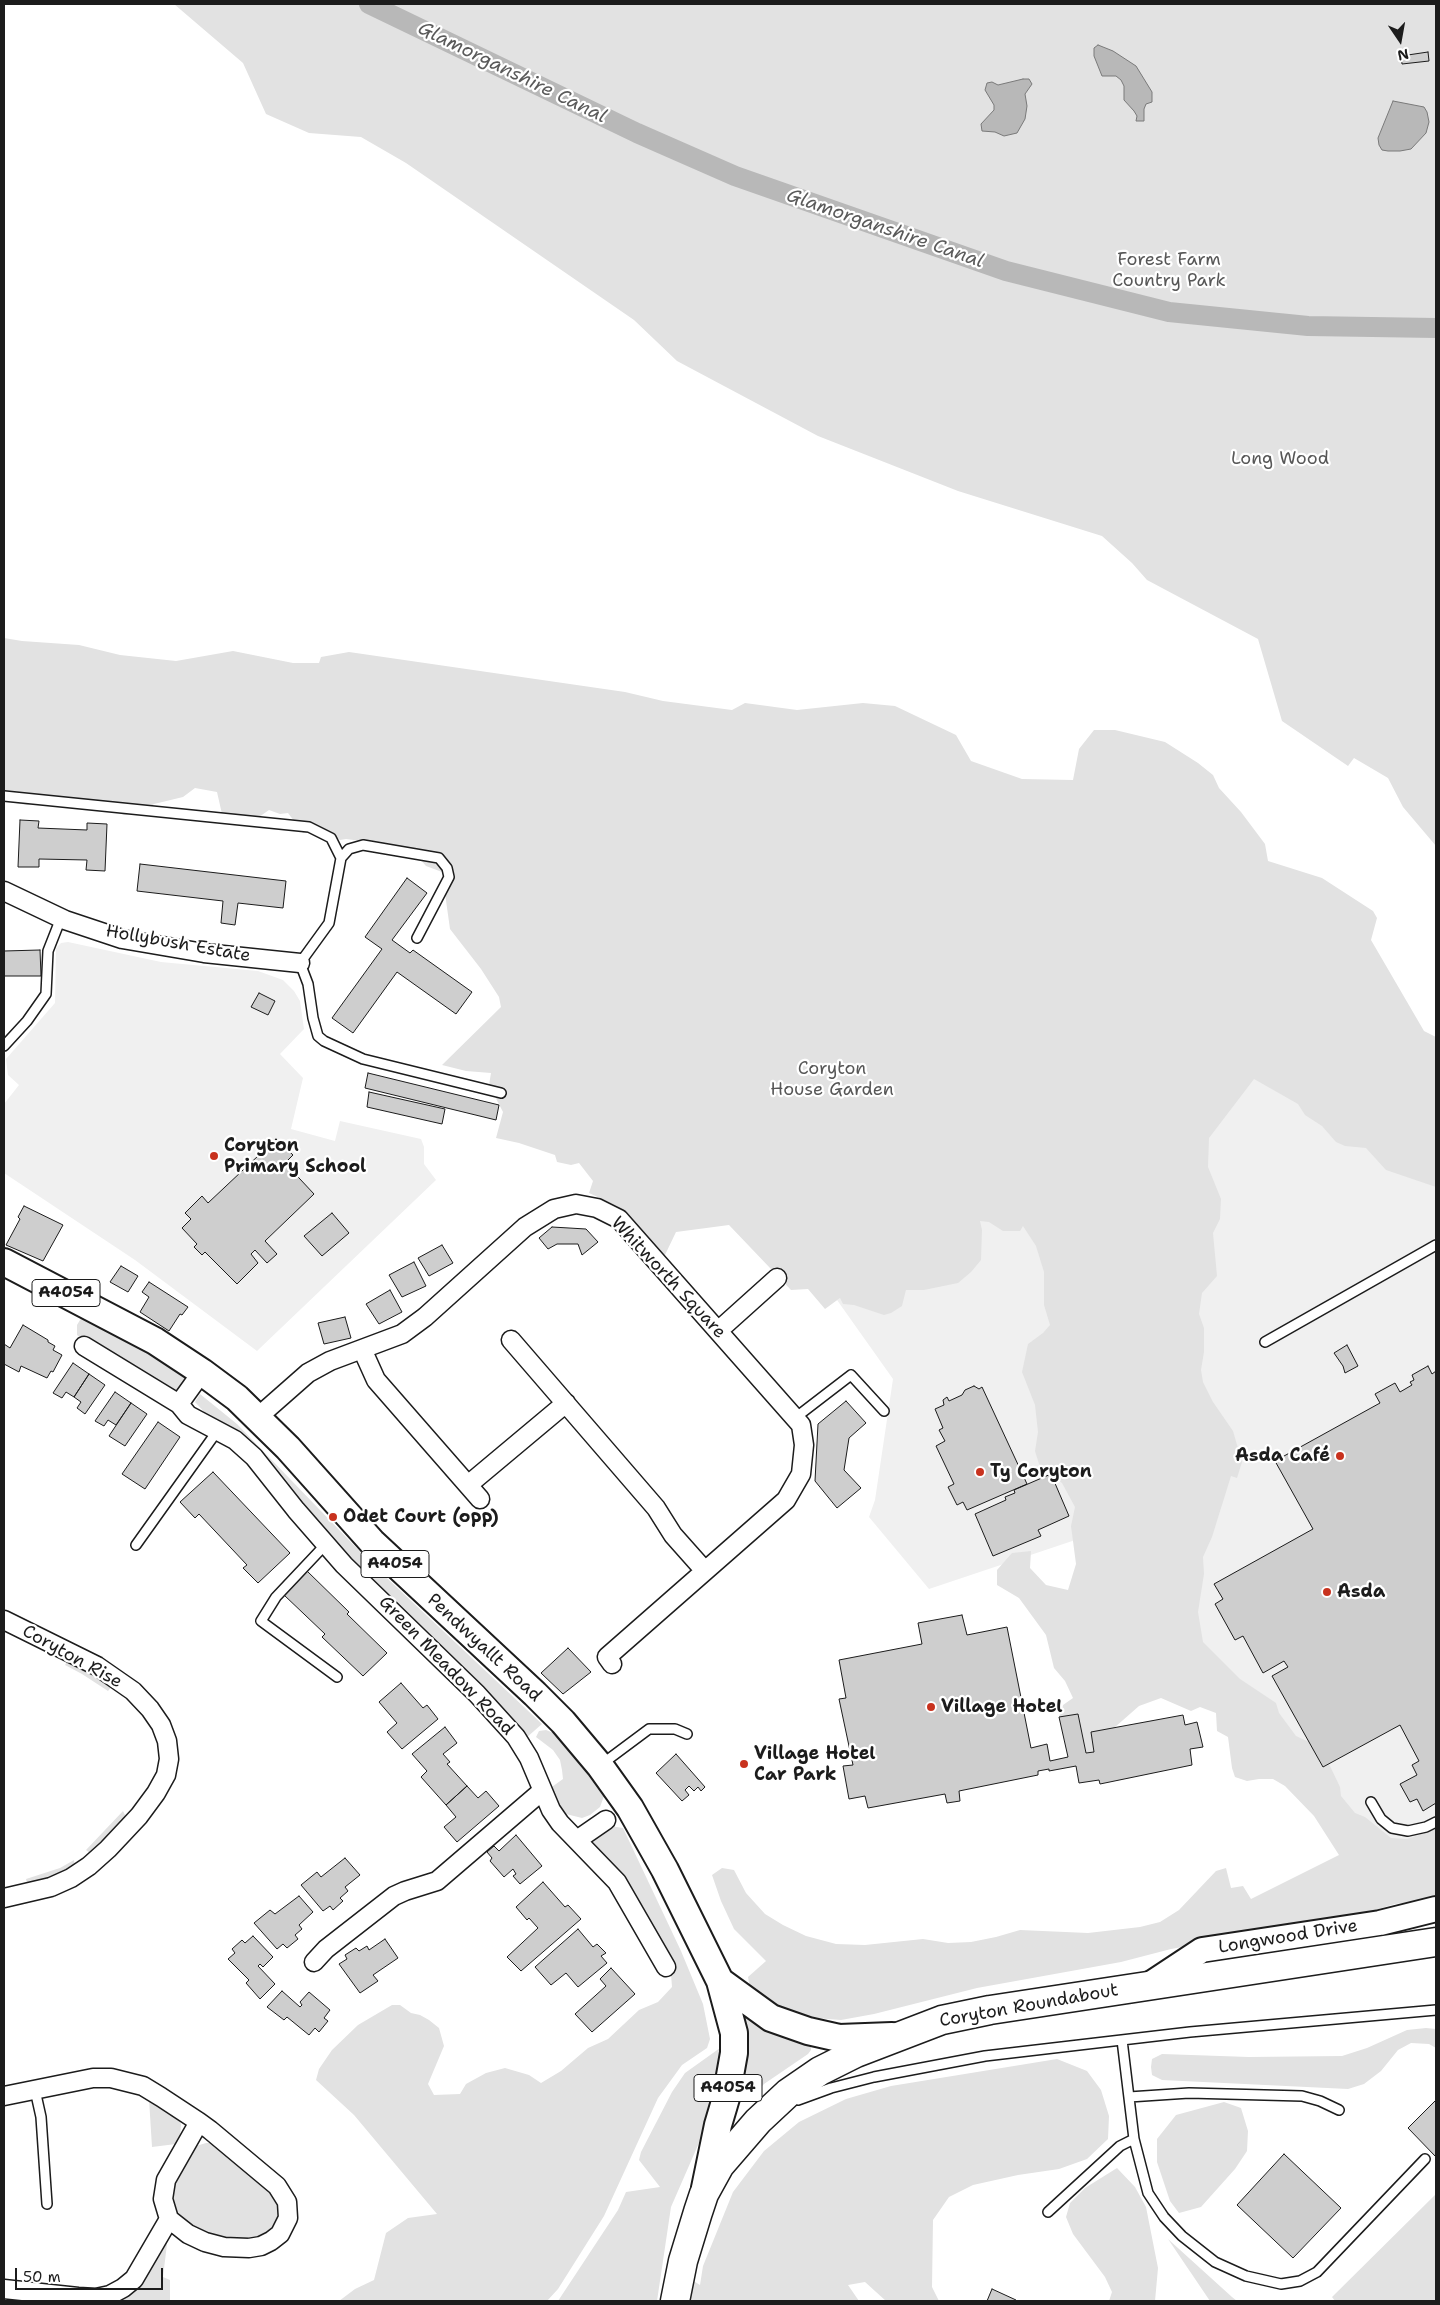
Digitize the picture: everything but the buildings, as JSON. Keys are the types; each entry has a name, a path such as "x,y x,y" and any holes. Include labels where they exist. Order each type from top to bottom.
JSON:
{"highway":[{"name":"Coryton Roundabout","path":"676,2301 688,2243 704,2194 720,2165 758,2121 788,2093 820,2071 896,2036 942,2020 990,2010 1436,1942"}],"main road":[{"name":"Pendwyallt Road","path":"4,1262 112,1317 202,1372 258,1417 372,1542 535,1694 568,1728 600,1766 649,1840 720,1981 734,2033 734,2053 726,2098 718,2125 704,2194"},
{"name":"Pendwyallt Road","path":"720,1981 771,2018 808,2031 839,2038 896,2036"}],"street":[{"name":"Hollybush Estate","path":"4,891 61,918 122,939 204,953 300,963"},
{"name":"Whitworth Square","path":"258,1417 308,1374 330,1361 402,1334 425,1317 525,1227 554,1209 576,1204 597,1208 618,1219 801,1425 804,1445 801,1474 786,1500 607,1657 612,1664"},
{"path":"718,1331 777,1278"},
{"path":"511,1340 656,1508 673,1535 705,1571"},
{"name":"Green Meadow Road","path":"84,1346 179,1404 188,1415 235,1440 254,1456 290,1503 326,1544 477,1694 516,1737 529,1758 551,1810 618,1882 666,1967"},
{"path":"362,1349 376,1380 480,1499"},
{"path":"179,1404 202,1372"},
{"path":"468,1486 566,1403"},
{"name":"Coryton Rise","path":"4,1620 97,1666 134,1691 150,1708 161,1725 167,1741 169,1759 166,1775 156,1793 139,1816 89,1866 71,1878 51,1887 4,1898"},
{"path":"314,1962 326,1949 394,1896 437,1881 542,1791"},
{"path":"577,1840 606,1820"},
{"name":"Longwood Drive","path":"1150,1985 1202,1950 1380,1923 1436,1909"},
{"path":"4,2096 92,2078 127,2081 143,2086 199,2122 277,2186 287,2202 288,2218 280,2234 271,2241 261,2246 243,2248 224,2247 205,2242 178,2228 169,2219 163,2200 166,2180 199,2122"},
{"path":"4,2289 96,2298 110,2295 134,2279 169,2219"}],"lane":[{"path":"4,796 309,827 331,838 341,858"},
{"path":"417,938 449,877 447,868 439,858 364,846 349,848 341,858 330,923 300,963 308,984 313,1018 318,1036 324,1042 363,1059 501,1094"},
{"path":"4,1046 27,1021 46,994 48,951 61,918"},
{"path":"1265,1342 1436,1245"},
{"path":"795,1418 851,1375 884,1411"},
{"path":"136,1545 218,1430"},
{"path":"326,1544 276,1596 261,1621 337,1677"},
{"path":"600,1766 649,1729 675,1729 687,1734"},
{"path":"1371,1802 1382,1819 1392,1828 1408,1831 1426,1827 1436,1822"},
{"path":"758,2121 805,2097 831,2088 874,2077 986,2056 1122,2040 1436,2010"},
{"path":"1122,2040 1134,2139 1148,2193 1164,2217 1182,2236 1215,2262 1246,2276 1281,2284 1300,2281 1317,2272 1425,2160"},
{"path":"35,2090 41,2117 47,2204"},
{"path":"1129,2097 1189,2093 1302,2096 1320,2101 1339,2110"},
{"path":"1048,2212 1120,2146 1134,2139"}],"shaded area":[{"path":"1098,45 1113,51 1136,66 1152,92 1152,102 1146,104 1144,109 1144,121 1136,121 1137,116 1124,100 1124,86 1121,80 1116,76 1102,76 1094,56 1094,48"},
{"path":"1029,79 1032,84 1025,94 1027,106 1025,119 1017,133 1004,136 995,132 982,131 981,124 994,110 994,105 985,90 987,83 992,82 998,85"},
{"path":"1393,101 1424,107 1427,112 1429,122 1426,133 1411,149 1388,151 1382,150 1379,145 1378,138"},
{"name":"Coryton Primary School","path":"68,942 161,962 258,971 283,980 294,991 300,1001 304,1029 280,1054 303,1078 291,1129 335,1141 340,1121 421,1139 424,1147 424,1164 436,1180 257,1351 135,1260 4,1173 4,1104 19,1085 8,1075 6,1059 55,1003 56,948 61,943"},
{"path":"1250,1076 1436,1168 1436,1847 1381,1875 1202,1651 1192,1618 1195,1402 1183,1135"},
{"path":"1037,1191 1132,1521 929,1589 869,1517 875,1500 893,1379 837,1300 964,1202"}],"green space":[{"name":"Forest Farm Country Park","path":"174,4 1436,4 1436,846 1403,807 1388,778 1354,758 1348,766 1282,721 1258,639 1147,580 1132,563 1102,536 958,491 818,436 677,361 634,320 406,163 361,137 309,133 266,114 243,63"},
{"name":"Coryton House Garden","path":"4,638 79,645 120,655 176,661 233,651 293,663 319,663 321,657 349,652 625,692 663,701 732,710 745,703 797,710 863,703 895,706 956,735 971,761 1022,779 1073,780 1079,749 1094,730 1115,730 1165,742 1198,763 1213,775 1219,788 1241,812 1265,844 1268,861 1322,878 1373,911 1377,918 1371,940 1424,1031 1436,1037 1436,1187 1386,1170 1366,1148 1345,1146 1336,1142 1322,1126 1305,1115 1298,1104 1254,1079 1209,1138 1208,1167 1221,1199 1220,1219 1213,1233 1217,1276 1202,1293 1199,1314 1204,1328 1204,1352 1201,1370 1203,1382 1213,1402 1233,1431 1242,1462 1237,1478 1231,1476 1212,1537 1203,1557 1204,1574 1198,1612 1203,1642 1240,1679 1276,1703 1279,1713 1296,1736 1309,1742 1323,1767 1329,1764 1340,1787 1341,1796 1355,1813 1365,1817 1391,1838 1407,1839 1436,1829 1436,1899 1395,1904 1355,1916 1171,1949 1121,1962 977,1988 874,2014 841,2020 802,2017 778,2009 750,1988 748,1977 766,1961 734,1929 712,1875 722,1868 734,1870 746,1893 765,1914 783,1925 806,1936 836,1944 865,1945 923,1939 948,1943 971,1942 1020,1930 1088,1933 1140,1927 1160,1922 1179,1910 1216,1871 1226,1868 1231,1888 1243,1886 1251,1899 1339,1855 1314,1816 1285,1786 1273,1779 1247,1781 1235,1777 1228,1737 1217,1731 1216,1713 1200,1707 1191,1711 1161,1698 1139,1706 1114,1728 1091,1732 1094,1752 1086,1753 1078,1714 1059,1717 1063,1705 1073,1698 1065,1681 1054,1668 1046,1635 1019,1598 997,1585 997,1570 1012,1553 1031,1551 1030,1568 1046,1585 1068,1590 1076,1564 1071,1526 1075,1507 1062,1483 1039,1464 1035,1451 1038,1432 1035,1405 1022,1372 1028,1344 1050,1325 1044,1305 1044,1272 1036,1246 1023,1226 1020,1231 1003,1231 989,1222 980,1221 982,1230 981,1260 971,1272 958,1283 924,1290 906,1290 902,1306 884,1315 854,1305 843,1304 840,1298 825,1309 808,1289 791,1290 729,1225 676,1232 664,1257 617,1206 589,1193 593,1181 579,1163 571,1165 557,1162 555,1155 519,1143 496,1138 503,1112 489,1085 491,1073 466,1071 442,1065 501,1007 499,997 481,969 450,929 442,872 426,866 412,850 399,846 346,839 340,840 322,828 303,833 288,813 280,814 269,810 249,824 222,814 217,792 195,788 183,797 154,804 140,814 124,815 89,803 64,799 27,805 4,801"},
{"path":"83,1315 137,1336 146,1351 154,1357 165,1360 191,1377 177,1393 89,1345 77,1335 77,1325"},
{"path":"200,1394 237,1424 372,1564 542,1724 526,1738 479,1683 341,1550 263,1451 240,1432 207,1415 195,1402"},
{"path":"68,1660 112,1686 108,1691 65,1665"},
{"path":"546,1730 556,1734 599,1781 604,1796 600,1807 590,1815 582,1818 566,1814 559,1804 552,1800 549,1789 563,1779 560,1760 553,1750 536,1737 539,1731"},
{"path":"123,1811 126,1817 92,1854 86,1850"},
{"path":"610,1826 623,1828 681,1951 703,2004 710,2039 707,2048 682,2065 658,2098 604,2216 558,2289 547,2301 339,2301 355,2289 374,2280 386,2233 408,2218 437,2214 354,2115 316,2080 319,2069 332,2050 358,2025 392,2005 400,2005 411,2013 429,2020 439,2028 444,2046 428,2084 434,2095 460,2094 466,2084 486,2073 505,2068 529,2075 541,2083 561,2071 588,2048 608,2039 639,2010 658,2002 672,1987 670,1961 593,1844 595,1833"},
{"path":"74,1860 75,1868 55,1877 29,1885 27,1883 26,1879 60,1868"},
{"path":"738,2009 811,2046 808,2054 764,2084 752,2097 745,2096 744,2091 745,2049"},
{"path":"1436,2029 1436,2048 1429,2044 1411,2043 1398,2050 1381,2071 1364,2084 1348,2089 1162,2080 1152,2075 1152,2059 1162,2054 1249,2057 1342,2056 1367,2048 1407,2030"},
{"path":"720,2048 722,2049 712,2113 671,2207 657,2301 558,2301 618,2210 626,2192 660,2187 639,2160 641,2152 672,2092 685,2073"},
{"path":"1057,2059 1087,2071 1101,2090 1109,2116 1108,2139 1087,2159 1059,2169 1018,2175 973,2185 949,2197 933,2220 932,2287 939,2301 886,2301 865,2282 848,2285 859,2301 688,2301 692,2280 700,2285 703,2266 733,2192 764,2151 799,2122 846,2099 891,2086"},
{"path":"149,2099 177,2117 181,2124 180,2137 176,2144 152,2147"},
{"path":"1224,2102 1241,2108 1248,2131 1247,2151 1235,2169 1201,2207 1179,2213 1170,2201 1157,2162 1157,2139 1176,2115"},
{"path":"214,2143 272,2191 281,2209 276,2226 268,2234 259,2239 224,2239 205,2235 180,2221 170,2203 172,2185 190,2152 196,2146"},
{"path":"1117,2168 1135,2187 1146,2207 1158,2268 1155,2301 1109,2301 1112,2292 1105,2277 1073,2234 1066,2217 1070,2203 1085,2188"},
{"path":"1436,2194 1436,2301 1335,2301 1332,2297"},
{"path":"1168,2239 1232,2297 1237,2301 1210,2301"},
{"path":"163,2242 167,2244 163,2277 170,2280 170,2301 4,2301 4,2292 97,2300"}],"waterway":[{"name":"Glamorganshire Canal","path":"369,4 637,133 735,176 1006,271 1169,312 1308,326 1436,328"}],"place":[{"name":"Coryton Primary School","path":"214,1156"},
{"name":"Asda Café","path":"1340,1456"},
{"name":"Ty Coryton","path":"980,1472"},
{"name":"Odet Court (opp)","path":"333,1517"},
{"name":"Asda","path":"1327,1592"},
{"name":"Village Hotel","path":"931,1707"},
{"name":"Village Hotel Car Park","path":"744,1764"}],"park label":[{"name":"Long Wood","path":"1280,459"}]}
